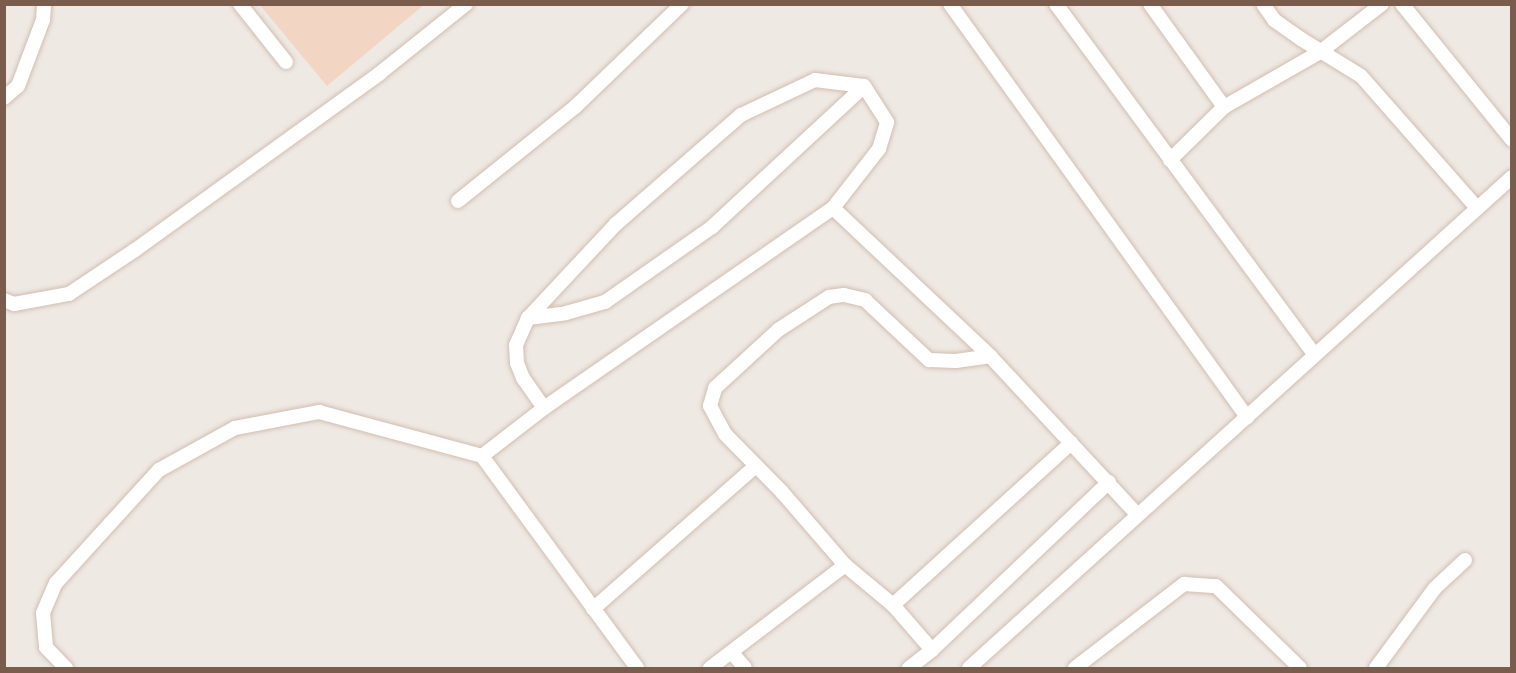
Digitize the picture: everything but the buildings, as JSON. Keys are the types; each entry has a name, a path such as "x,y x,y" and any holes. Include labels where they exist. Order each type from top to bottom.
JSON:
{"lane":[{"path":"4,98 18,86 43,20 44,4"},
{"path":"240,4 286,62"},
{"path":"4,300 14,304 69,294 135,250 370,79 466,4"},
{"path":"458,201 576,106 682,4"},
{"path":"950,4 1247,417"},
{"path":"1056,4 1315,355"},
{"path":"1150,4 1224,107"},
{"path":"1263,4 1274,20 1320,52 1361,76 1477,208"},
{"path":"1170,160 1224,107 1320,52 1382,4"},
{"path":"1402,4 1512,140"},
{"path":"544,408 523,378 517,363 516,345 528,318 616,224 741,115 815,80 864,86"},
{"path":"482,456 544,408 832,208 879,149 887,122 864,86"},
{"path":"528,318 566,313 605,302 712,227 864,86"},
{"path":"969,669 1512,177"},
{"path":"832,208 990,356 1138,515"},
{"path":"932,650 893,605 845,565 724,434 710,406 715,388 778,330 829,297 844,295 866,300 929,360 956,362 990,356"},
{"path":"66,669 46,647 43,613 56,583 159,470 235,428 319,412 482,456 637,669"},
{"path":"893,605 1071,443"},
{"path":"593,609 756,466"},
{"path":"909,669 932,650 1109,482"},
{"path":"1376,669 1436,588 1465,560"},
{"path":"710,669 733,654 845,565"},
{"path":"1075,669 1184,584 1216,586 1300,669"},
{"path":"733,654 745,669"}],"shaded area":[{"path":"4,5 1511,5 1511,668 4,668"}]}
